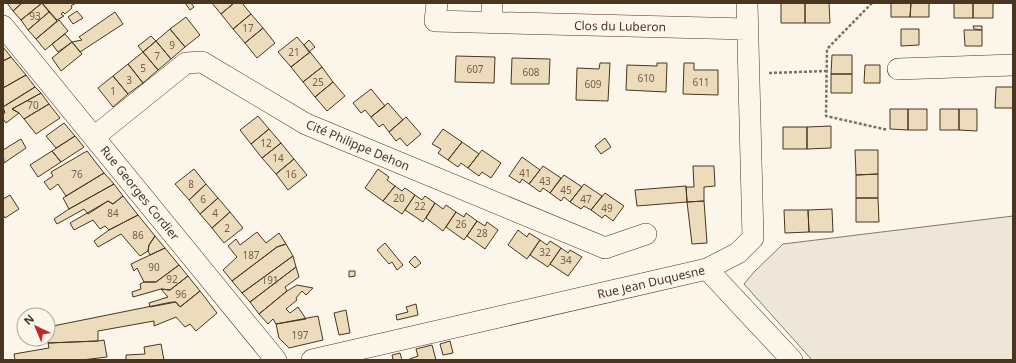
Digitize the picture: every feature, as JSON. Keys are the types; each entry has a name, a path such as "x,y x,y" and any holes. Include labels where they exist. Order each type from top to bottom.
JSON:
{"street":[{"name":"Clos du Luberon","path":"437,3 435,22 492,13 747,29"},
{"name":"Rue Jean Duquesne","path":"312,360 708,269 738,253 753,238 747,3"},
{"name":"Rue Georges Cordier","path":"3,26 276,360"},
{"name":"Cité Philippe Dehon","path":"94,137 186,63 202,62 306,124 606,248 646,234"},
{"path":"898,69 1013,65"},
{"path":"708,269 792,360"}],"path":[{"path":"872,3 827,49 826,116 888,130"},
{"path":"748,73 827,71"}],"shaded area":[{"path":"1013,216 1013,360 812,360 744,284 754,272 783,244"}],"building":[{"path":"7,3 22,3 13,11"},
{"path":"22,3 42,3 21,20 13,11"},
{"path":"42,3 49,12 28,30 21,20"},
{"path":"42,3 76,3 71,6 72,8 65,14 63,12 61,14 64,16 57,20"},
{"path":"185,3 191,3 194,7 190,10"},
{"path":"212,3 234,3 221,14"},
{"path":"234,3 242,3 251,14 233,29 221,14"},
{"path":"781,3 805,3 805,23 781,23"},
{"path":"805,3 829,3 830,23 805,23"},
{"path":"891,3 911,3 910,17 891,17"},
{"path":"911,3 929,3 929,17 910,17"},
{"path":"954,3 973,3 973,18 954,18"},
{"path":"973,3 993,3 993,18 973,18"},
{"path":"77,11 83,18 73,24 68,17"},
{"path":"49,12 57,21 36,39 28,30"},
{"path":"115,12 123,24 80,52 72,42 82,40 79,37"},
{"path":"251,14 263,28 245,43 233,29"},
{"path":"186,17 200,35 185,47 170,29"},
{"path":"59,20 68,31 45,50 36,39"},
{"path":"973,26 982,26 982,30 974,29"},
{"path":"263,28 275,43 257,58 245,43"},
{"path":"170,29 185,47 171,59 156,41"},
{"path":"901,29 919,29 919,45 901,46"},
{"path":"964,30 982,30 982,46 965,46"},
{"path":"65,34 72,42 58,52 52,44"},
{"path":"151,36 156,41 143,52 138,46"},
{"path":"297,37 310,52 291,67 278,52"},
{"path":"309,40 315,47 309,52 304,45"},
{"path":"156,41 171,59 158,70 143,52"},
{"path":"72,42 82,54 61,71 52,58"},
{"path":"3,47 11,57 3,61"},
{"path":"143,52 158,70 143,83 128,64"},
{"path":"310,52 322,67 303,82 291,67"},
{"path":"832,55 852,55 852,74 831,74"},
{"path":"456,56 495,57 494,83 455,82"},
{"path":"11,57 26,75 3,88 3,61"},
{"path":"512,58 550,59 549,84 511,84"},
{"path":"600,63 610,63 608,101 576,100 577,68 599,69"},
{"path":"657,63 667,63 666,92 626,90 627,65 657,66"},
{"path":"684,63 694,63 694,70 718,70 718,95 683,94"},
{"path":"128,64 143,83 128,94 113,76"},
{"path":"865,65 880,65 880,83 864,83"},
{"path":"322,67 333,82 315,97 303,82"},
{"path":"831,74 852,74 852,93 831,93"},
{"path":"26,75 35,87 3,107 3,88"},
{"path":"113,76 128,94 113,107 98,88"},
{"path":"333,82 345,96 327,111 315,97"},
{"path":"35,87 41,93 12,109 19,113 6,123 3,119 3,114 5,113 3,107"},
{"path":"996,87 1013,87 1013,108 995,108"},
{"path":"371,89 385,106 371,117 365,110 361,113 353,103"},
{"path":"41,93 49,104 24,119 19,113 12,109"},
{"path":"388,103 403,120 389,132 383,124 379,127 371,117"},
{"path":"49,104 60,118 36,134 24,119"},
{"path":"890,109 908,109 908,130 890,129"},
{"path":"908,109 927,109 927,130 908,130"},
{"path":"940,109 959,109 959,130 940,130"},
{"path":"959,109 977,109 977,131 959,130"},
{"path":"258,116 269,129 251,144 240,130"},
{"path":"406,117 421,134 407,146 400,138 396,141 389,132"},
{"path":"64,123 75,136 56,148 46,136"},
{"path":"831,126 831,148 807,149 807,127"},
{"path":"783,127 807,127 807,149 783,149"},
{"path":"269,129 281,143 262,158 251,144"},
{"path":"443,129 462,142 448,160 438,153 441,149 432,144"},
{"path":"75,136 84,147 61,162 52,151"},
{"path":"605,138 611,147 601,154 595,146"},
{"path":"21,139 26,148 4,163 3,150"},
{"path":"462,142 479,154 468,168 461,163 458,167 448,160"},
{"path":"281,143 294,159 276,174 262,158"},
{"path":"482,150 501,163 491,178 482,172 479,176 468,168"},
{"path":"855,150 878,150 878,174 856,175"},
{"path":"52,151 61,162 38,177 30,165"},
{"path":"87,151 104,173 66,196 58,184 50,190 44,182 53,176 51,172"},
{"path":"522,157 540,170 529,184 522,179 520,183 509,176"},
{"path":"294,159 307,175 288,190 276,174"},
{"path":"543,166 561,178 550,193 543,188 540,192 529,184"},
{"path":"693,166 714,166 715,186 704,187 704,201 687,202 686,187 694,187"},
{"path":"194,169 206,184 189,200 175,184"},
{"path":"378,169 389,177 387,180 395,186 383,201 365,188"},
{"path":"104,173 114,184 69,209 63,198"},
{"path":"878,174 878,198 856,198 856,175"},
{"path":"564,175 582,187 570,202 564,197 561,201 550,193"},
{"path":"114,184 123,196 113,204 108,201 88,214 84,209 57,224 54,219"},
{"path":"206,184 218,198 200,214 189,200"},
{"path":"584,184 602,196 591,210 584,206 581,209 570,202"},
{"path":"395,186 402,191 405,188 415,195 402,214 383,201"},
{"path":"686,186 687,202 637,206 635,190"},
{"path":"605,193 624,206 613,221 605,215 602,218 591,210"},
{"path":"10,195 19,209 5,218 3,215 3,199"},
{"path":"415,195 422,200 425,196 435,203 423,222 405,210"},
{"path":"123,196 138,215 109,230 105,226 100,229 93,220 74,230 70,223 108,201 113,204"},
{"path":"218,198 230,212 212,228 200,214"},
{"path":"856,198 878,198 879,222 856,222"},
{"path":"704,201 707,243 692,244 687,202"},
{"path":"435,203 443,209 446,205 456,212 443,231 426,218"},
{"path":"832,209 833,232 809,232 808,210"},
{"path":"784,210 808,210 809,232 785,233"},
{"path":"230,212 243,228 224,243 212,228"},
{"path":"456,212 464,217 466,213 477,221 464,240 446,227"},
{"path":"138,215 155,236 149,245 148,251 140,256 121,234 98,247 94,241 109,230"},
{"path":"477,221 485,226 487,222 498,230 485,249 467,236"},
{"path":"518,230 527,237 529,233 540,240 527,259 508,245"},
{"path":"257,232 266,243 279,233 286,244 277,247 232,281 223,270 237,257 228,246 236,239 240,245"},
{"path":"155,236 165,248 150,255 148,251 149,245"},
{"path":"540,240 547,245 550,241 561,248 548,267 530,255"},
{"path":"385,243 403,265 397,270 392,262 389,264 377,250"},
{"path":"286,244 293,256 242,293 232,281 277,247"},
{"path":"165,248 179,265 156,282 144,282 137,268 134,271 131,264"},
{"path":"561,248 568,253 570,250 582,257 568,276 550,264"},
{"path":"293,256 296,267 250,302 242,293"},
{"path":"415,256 421,263 415,268 409,262"},
{"path":"179,265 188,276 170,290 161,289 133,297 132,292 141,289 140,284 144,282 156,282"},
{"path":"296,267 299,277 285,287 287,291 259,314 250,302"},
{"path":"349,271 355,271 355,276 349,277"},
{"path":"188,276 200,291 180,307 176,302 150,307 149,303 168,297 161,289 170,290"},
{"path":"297,285 313,288 306,295 302,291 296,298 297,300 286,309 290,313 298,307 306,319 276,324 273,319 268,324 259,314 287,291"},
{"path":"200,291 217,313 196,331 190,324 185,327 176,317 154,326 154,321 98,331 98,341 56,343 56,325 172,302 176,302 180,307"},
{"path":"416,304 418,315 397,320 396,315 408,312 406,307"},
{"path":"346,310 350,333 339,335 334,313"},
{"path":"318,316 323,340 289,348 279,338 276,324"},
{"path":"104,340 107,357 82,360 15,360 14,354 56,347 56,343"},
{"path":"450,341 453,353 443,355 440,344"},
{"path":"161,344 164,360 126,360 126,355 145,354 144,347"},
{"path":"432,345 436,360 407,360 418,356 416,349"},
{"path":"400,353 402,360 391,360 393,359 392,355"}]}
